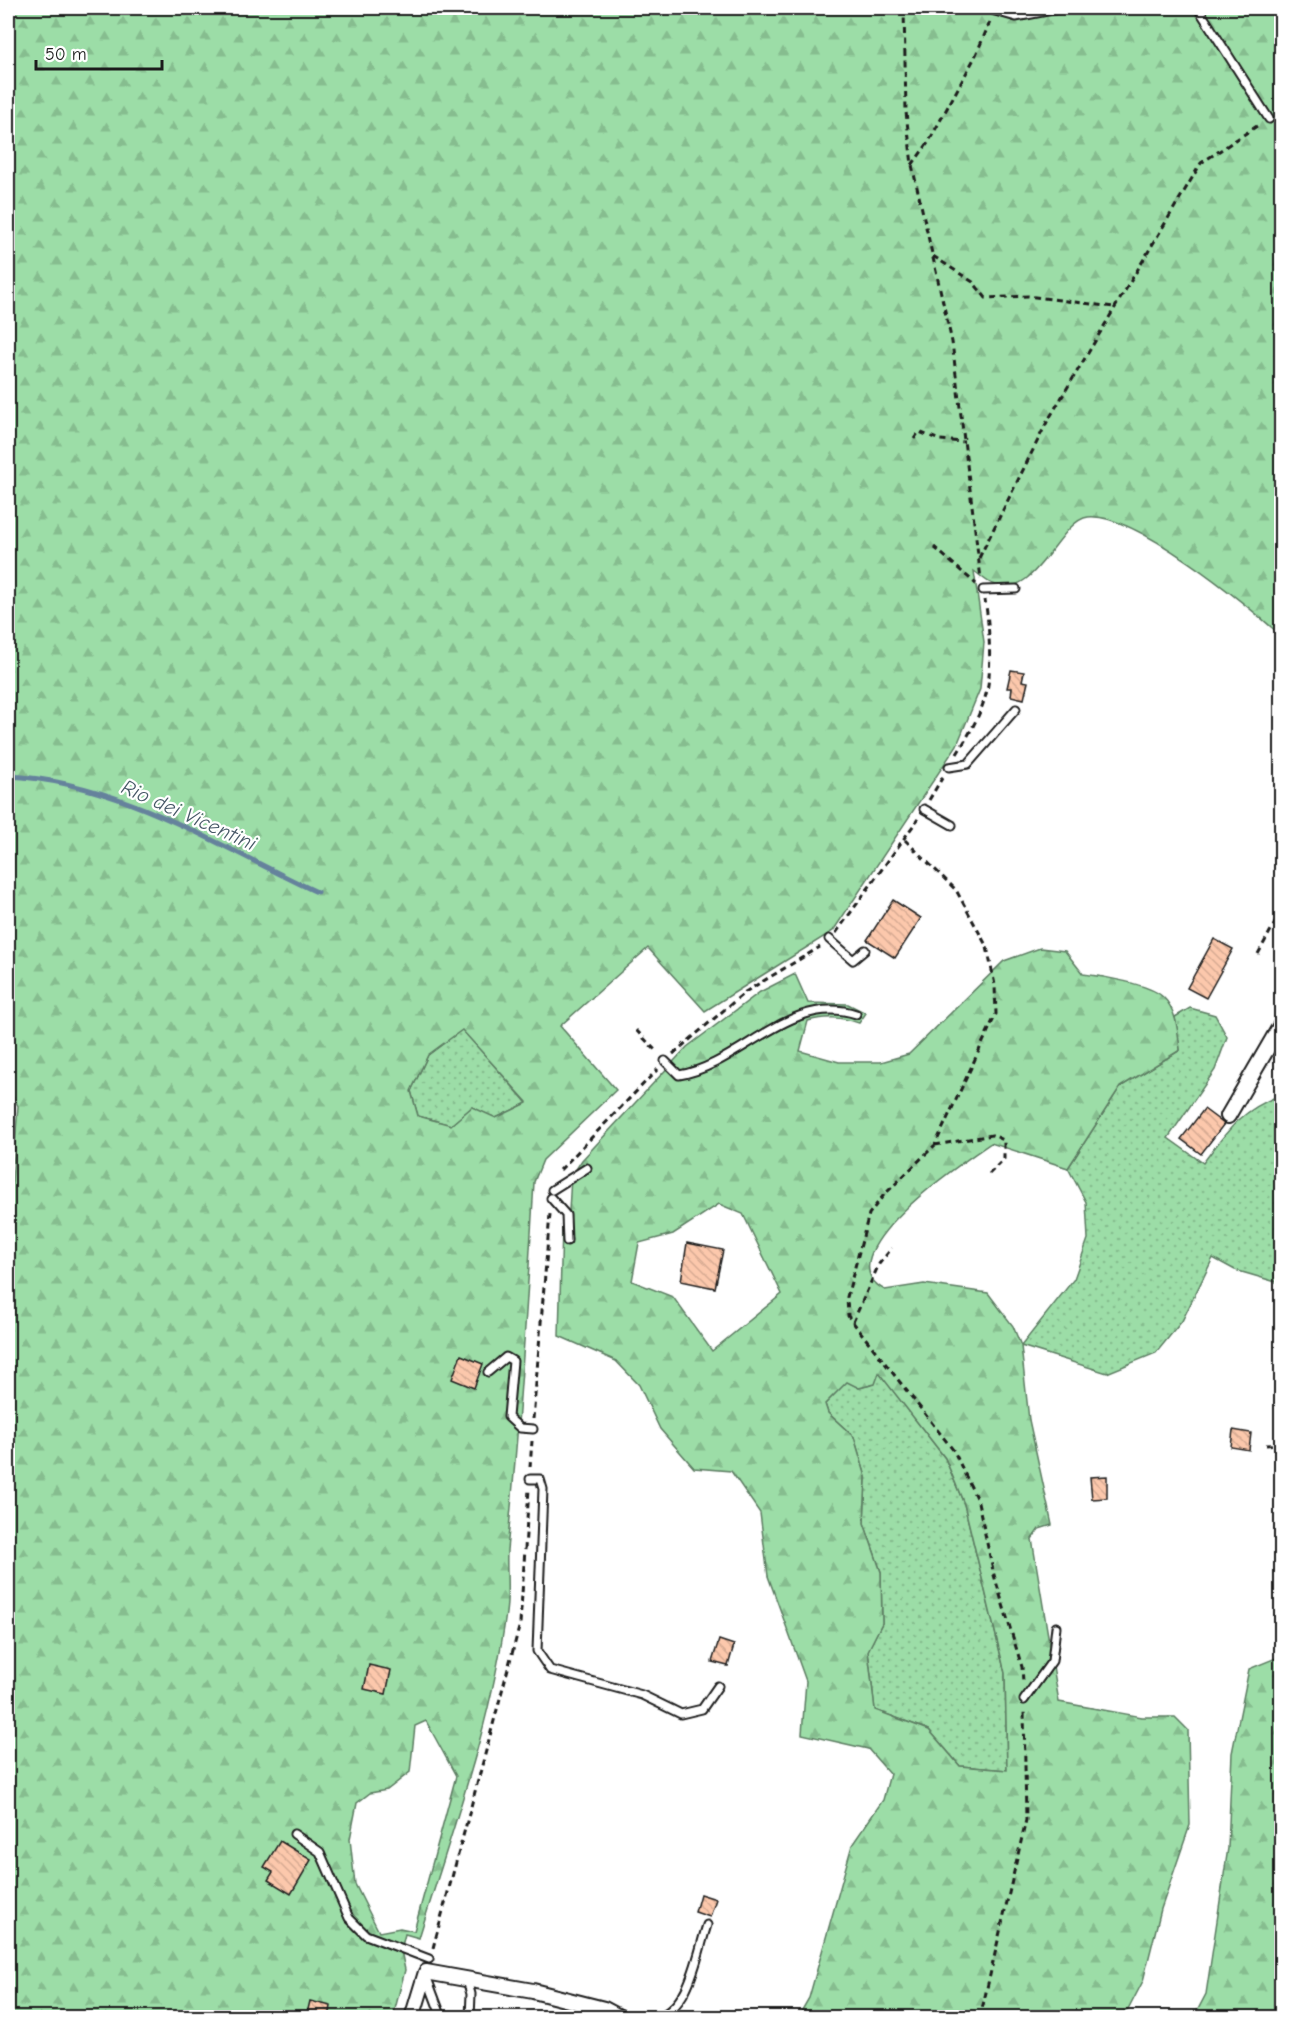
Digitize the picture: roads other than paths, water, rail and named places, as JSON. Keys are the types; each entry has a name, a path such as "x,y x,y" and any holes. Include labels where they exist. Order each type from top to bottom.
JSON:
{"street":[{"path":"1228,1116 1281,1023"},
{"path":"412,2018 428,1966 467,1980 533,1991 618,2015"}],"lane":[{"path":"995,11 1016,17 1063,8"},
{"path":"1198,8 1269,118"},
{"path":"983,590 1016,589"},
{"path":"949,767 968,764 1016,709"},
{"path":"924,809 952,825"},
{"path":"829,939 853,960 865,950"},
{"path":"665,1061 679,1075 700,1071 790,1019 820,1010 856,1014"},
{"path":"567,1241 566,1215 552,1194 587,1168"},
{"path":"488,1372 506,1357 513,1361 508,1417 520,1428 532,1429"},
{"path":"530,1479 540,1479 543,1489 537,1651 550,1670 642,1695 681,1714 702,1709 718,1686"},
{"path":"1024,1700 1052,1661 1056,1627"},
{"path":"294,1834 320,1852 349,1918 366,1935 428,1966 442,2018"},
{"path":"655,2018 667,2015 679,2002 693,1970 706,1925"},
{"path":"467,1980 471,1994 470,2018"},
{"path":"618,2015 643,2018"}],"waterway":[{"name":"Rio dei Vicentini","path":"8,776 49,781 89,790 128,803 205,836 317,892"}]}
